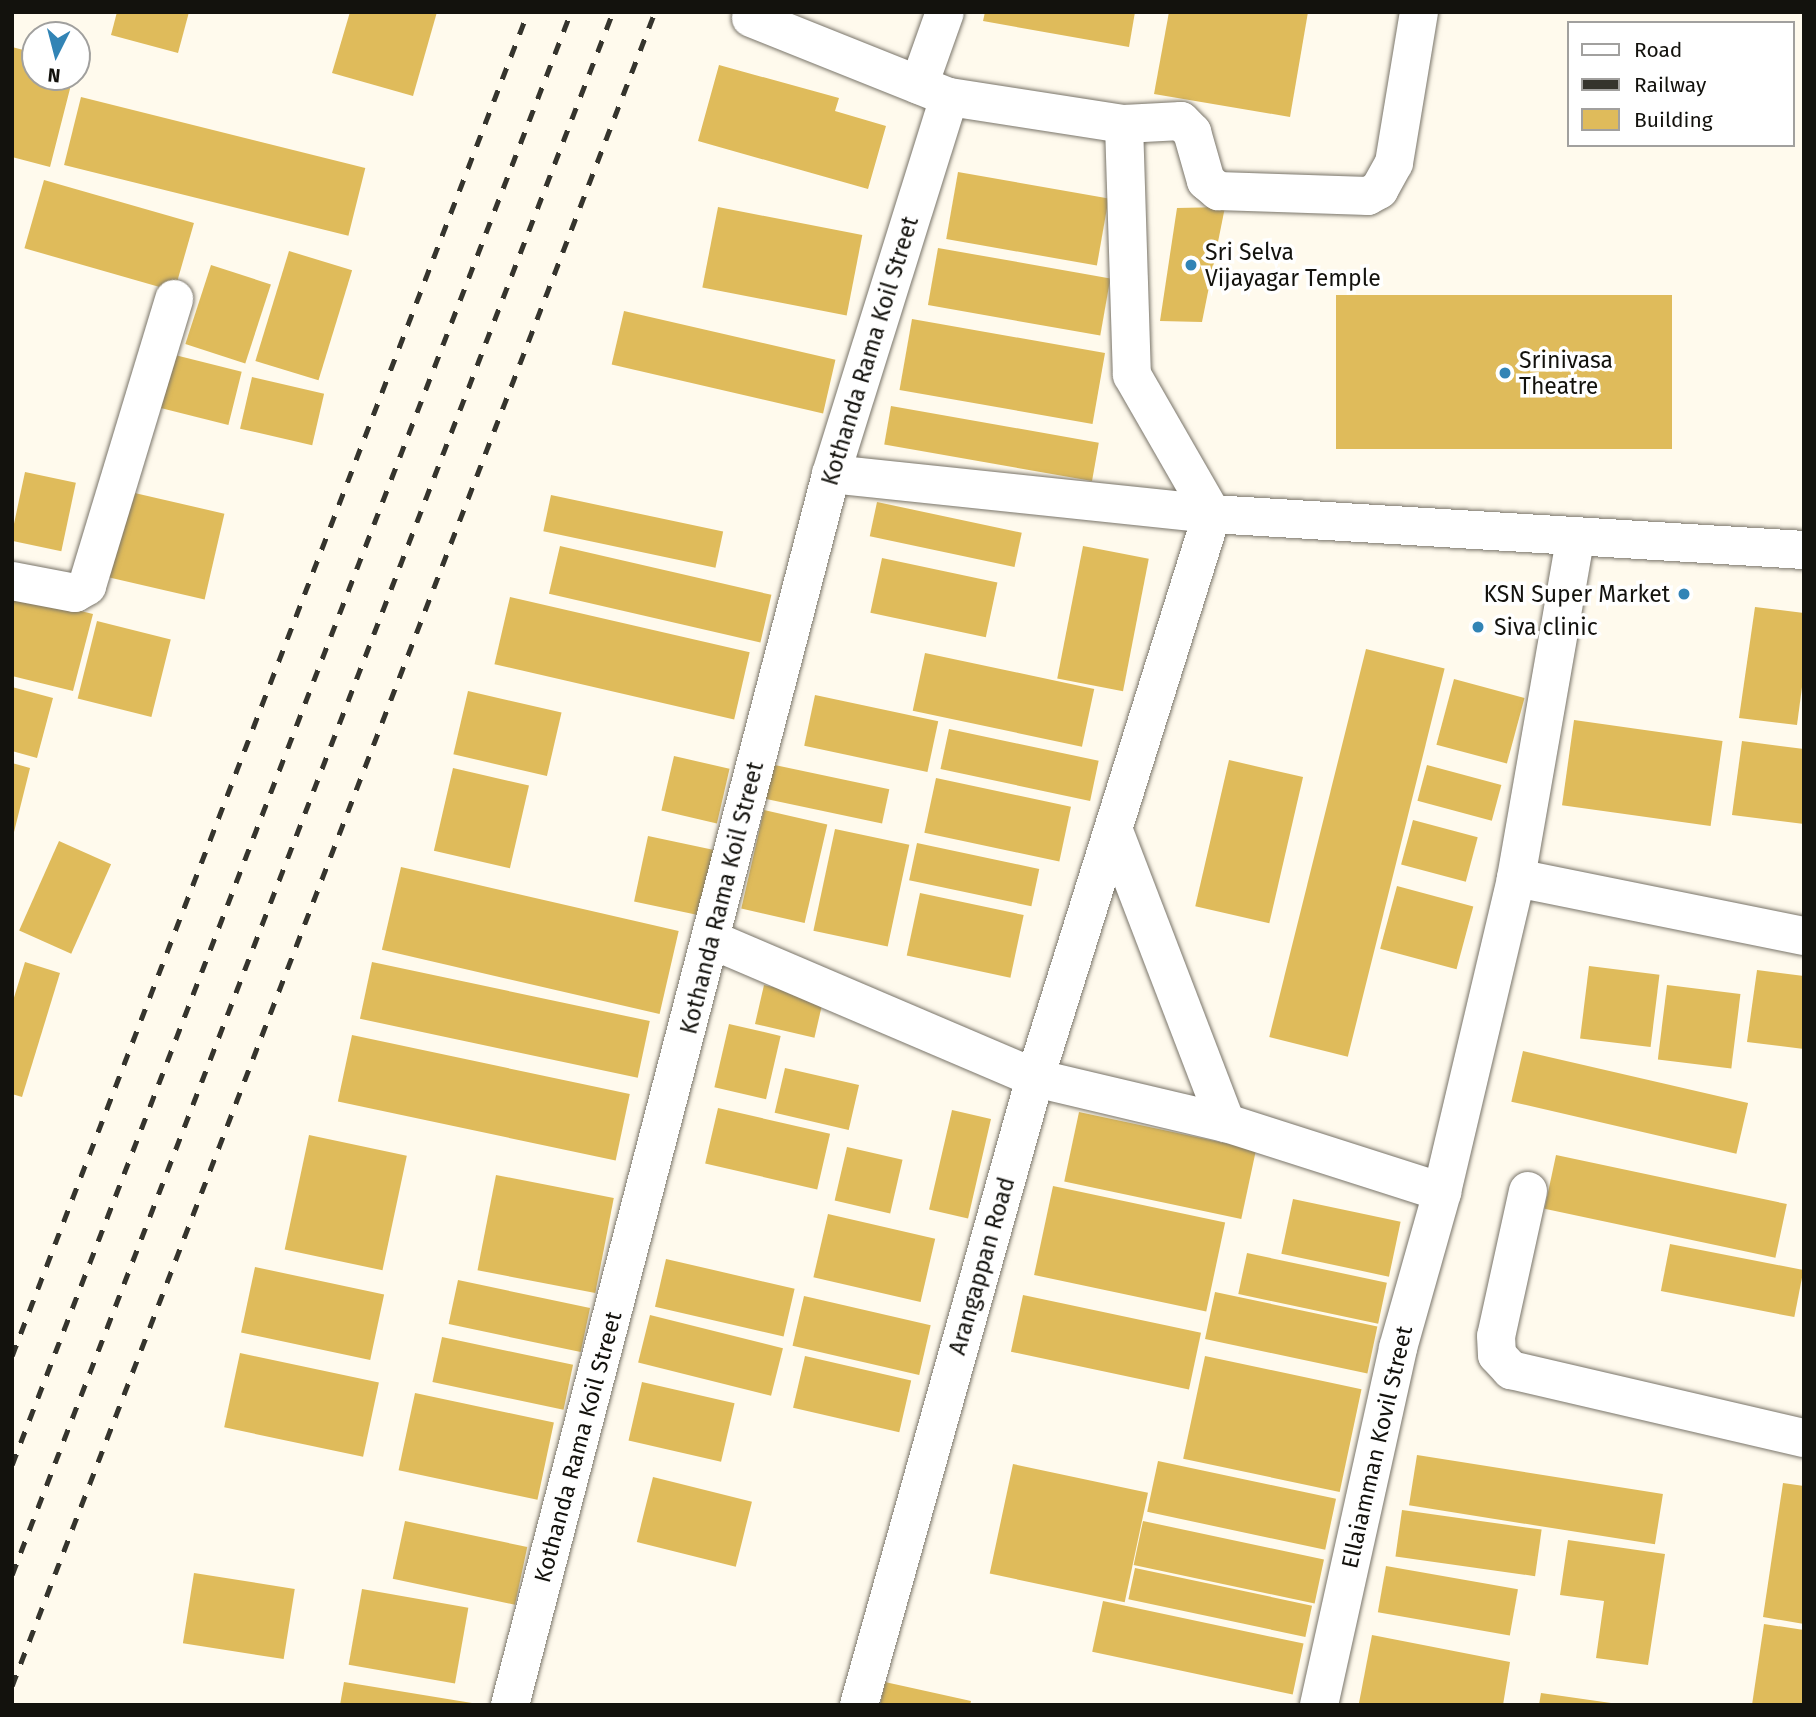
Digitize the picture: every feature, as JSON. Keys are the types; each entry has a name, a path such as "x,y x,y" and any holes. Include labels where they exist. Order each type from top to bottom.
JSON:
{"street":[{"name":"Kothanda Rama Koil Street","path":"510,1705 712,940 831,474 934,91 945,12"},
{"path":"751,18 934,91 1124,124 1181,121 1192,132 1206,181 1218,191 1368,196 1379,190 1394,163 1419,12"},
{"path":"1124,124 1132,375 1212,514"},
{"path":"12,581 75,593 87,586 174,299"},
{"path":"831,474 1212,514 1575,539 1804,550"},
{"name":"Arangappan Road","path":"859,1705 1035,1077 1212,514"},
{"name":"Ellaiamman Kovil Street","path":"1319,1705 1398,1348 1442,1192 1516,878 1575,539"},
{"path":"1114,831 1227,1124"},
{"path":"1516,878 1804,936"},
{"path":"712,940 1035,1077 1227,1124 1442,1192"},
{"path":"1528,1191 1496,1336 1497,1355 1511,1370 1804,1438"}],"building":[{"path":"117,12 189,12 178,53 111,35"},
{"path":"350,12 437,12 413,96 332,73"},
{"path":"985,12 1135,12 1129,47 983,21"},
{"path":"1169,12 1308,12 1290,117 1154,94"},
{"path":"12,47 21,49 21,91 69,91 50,167 12,157"},
{"path":"719,65 839,98 835,111 886,126 868,189 698,141"},
{"path":"81,97 365,168 348,236 64,165"},
{"path":"958,172 1109,199 1097,266 946,239"},
{"path":"44,180 194,223 174,291 24,248"},
{"path":"718,207 862,235 847,316 702,287"},
{"name":"Sri Selva Vijayagar Temple","path":"1225,207 1202,322 1160,321 1177,208"},
{"path":"938,248 1110,278 1100,336 928,305"},
{"path":"289,251 352,270 318,380 255,361"},
{"path":"211,265 271,284 245,363 185,344"},
{"name":"Srinivasa Theatre","path":"1336,295 1672,295 1672,449 1336,449"},
{"path":"624,311 835,360 823,413 612,365"},
{"path":"912,319 1105,353 1093,424 899,390"},
{"path":"167,353 242,372 228,425 154,406"},
{"path":"252,377 324,394 312,445 240,429"},
{"path":"891,406 1099,443 1092,481 884,444"},
{"path":"25,472 76,483 61,551 12,541"},
{"path":"126,491 224,514 205,599 106,577"},
{"path":"551,495 723,532 715,568 543,531"},
{"path":"877,502 1022,533 1014,567 870,536"},
{"path":"560,546 771,595 760,643 549,594"},
{"path":"1083,546 1149,559 1123,691 1057,679"},
{"path":"882,558 997,583 986,637 870,613"},
{"path":"12,594 93,614 73,691 12,676"},
{"path":"510,597 750,652 734,720 494,664"},
{"path":"1755,607 1804,613 1804,672 1797,725 1739,718"},
{"path":"97,621 171,639 151,717 78,699"},
{"path":"1366,649 1445,669 1348,1057 1269,1037"},
{"path":"925,653 1094,689 1082,747 913,711"},
{"path":"1454,679 1525,698 1507,764 1436,745"},
{"path":"12,687 53,698 37,758 12,751"},
{"path":"468,691 562,713 547,776 453,754"},
{"path":"815,695 938,721 927,772 804,746"},
{"path":"1574,720 1723,741 1711,826 1562,805"},
{"path":"949,729 1099,761 1090,801 940,769"},
{"path":"1742,741 1804,749 1804,824 1732,815"},
{"path":"674,756 730,769 717,823 661,811"},
{"path":"1229,760 1303,777 1269,923 1195,906"},
{"path":"12,763 30,768 13,836 12,835"},
{"path":"770,764 889,789 882,824 763,798"},
{"path":"1427,765 1501,785 1492,821 1417,801"},
{"path":"453,768 529,786 510,868 434,851"},
{"path":"936,778 1071,807 1059,861 924,833"},
{"path":"764,810 827,825 805,923 741,908"},
{"path":"1413,820 1478,837 1466,882 1401,864"},
{"path":"835,829 909,845 888,947 813,931"},
{"path":"648,836 716,851 703,916 634,902"},
{"path":"59,841 111,864 71,954 19,931"},
{"path":"917,843 1039,869 1031,906 909,880"},
{"path":"401,867 679,931 660,1014 382,950"},
{"path":"1397,886 1473,906 1456,969 1380,949"},
{"path":"920,893 1024,915 1010,978 907,956"},
{"path":"25,962 60,973 22,1097 12,1094 12,1004"},
{"path":"372,962 650,1021 638,1078 360,1019"},
{"path":"1589,966 1659,975 1651,1047 1580,1038"},
{"path":"1757,970 1804,976 1804,1049 1747,1042"},
{"path":"764,985 823,999 814,1038 755,1024"},
{"path":"1667,985 1740,994 1731,1068 1658,1059"},
{"path":"729,1024 781,1036 766,1099 714,1087"},
{"path":"352,1035 630,1094 616,1161 338,1102"},
{"path":"1523,1051 1748,1103 1736,1154 1511,1102"},
{"path":"785,1068 859,1085 849,1130 775,1113"},
{"path":"718,1108 830,1134 817,1189 705,1164"},
{"path":"952,1110 991,1119 968,1218 929,1209"},
{"path":"1079,1112 1256,1150 1241,1219 1064,1181"},
{"path":"309,1135 407,1156 382,1270 285,1249"},
{"path":"847,1147 903,1160 890,1213 835,1201"},
{"path":"1556,1155 1787,1204 1775,1258 1545,1209"},
{"path":"496,1175 614,1198 595,1293 477,1270"},
{"path":"1053,1186 1225,1223 1206,1312 1034,1275"},
{"path":"1293,1199 1401,1222 1389,1277 1281,1254"},
{"path":"828,1214 935,1239 921,1302 813,1277"},
{"path":"1670,1244 1804,1270 1794,1317 1661,1291"},
{"path":"1247,1253 1387,1283 1378,1324 1238,1294"},
{"path":"666,1259 795,1289 784,1336 655,1307"},
{"path":"255,1267 384,1294 370,1360 241,1333"},
{"path":"458,1280 590,1308 581,1352 449,1324"},
{"path":"1215,1292 1377,1327 1367,1373 1205,1339"},
{"path":"1023,1295 1201,1333 1189,1390 1011,1352"},
{"path":"804,1296 931,1325 919,1375 793,1346"},
{"path":"650,1315 783,1348 771,1396 638,1363"},
{"path":"442,1337 573,1365 564,1410 432,1382"},
{"path":"240,1353 379,1383 363,1457 224,1427"},
{"path":"805,1356 911,1381 899,1432 793,1408"},
{"path":"1205,1356 1362,1389 1340,1492 1183,1459"},
{"path":"642,1382 735,1403 721,1462 629,1440"},
{"path":"415,1393 554,1423 537,1500 399,1470"},
{"path":"1417,1455 1663,1494 1655,1544 1409,1505"},
{"path":"1158,1461 1336,1499 1325,1550 1147,1512"},
{"path":"1013,1464 1148,1493 1125,1602 990,1574"},
{"path":"653,1477 752,1502 736,1567 637,1542"},
{"path":"1783,1483 1804,1486 1804,1624 1763,1617"},
{"path":"1402,1510 1542,1530 1535,1576 1395,1557"},
{"path":"405,1521 527,1547 515,1605 393,1579"},
{"path":"1143,1521 1324,1559 1315,1603 1134,1565"},
{"path":"1568,1540 1665,1554 1648,1665 1596,1658 1604,1601 1560,1595"},
{"path":"1386,1566 1518,1589 1510,1636 1378,1612"},
{"path":"1135,1568 1312,1606 1305,1637 1128,1599"},
{"path":"194,1573 295,1589 284,1659 183,1643"},
{"path":"362,1589 468,1608 455,1684 349,1665"},
{"path":"1103,1601 1304,1644 1293,1694 1092,1652"},
{"path":"1764,1624 1804,1630 1803,1705 1752,1705"},
{"path":"1372,1635 1510,1662 1503,1705 1359,1703"},
{"path":"344,1682 472,1703 472,1705 340,1705"},
{"path":"885,1682 971,1701 970,1705 880,1705"},
{"path":"1541,1693 1611,1703 1611,1705 1539,1705"}],"railway":[{"path":"12,1356 528,12"},
{"path":"12,1465 571,12"},
{"path":"12,1575 613,12"},
{"path":"12,1686 655,12"}],"place":[{"name":"Sri Selva Vijayagar Temple","path":"1191,265"},
{"name":"Srinivasa Theatre","path":"1505,373"},
{"name":"KSN Super Market","path":"1684,594"},
{"name":"Siva clinic","path":"1478,627"}]}
